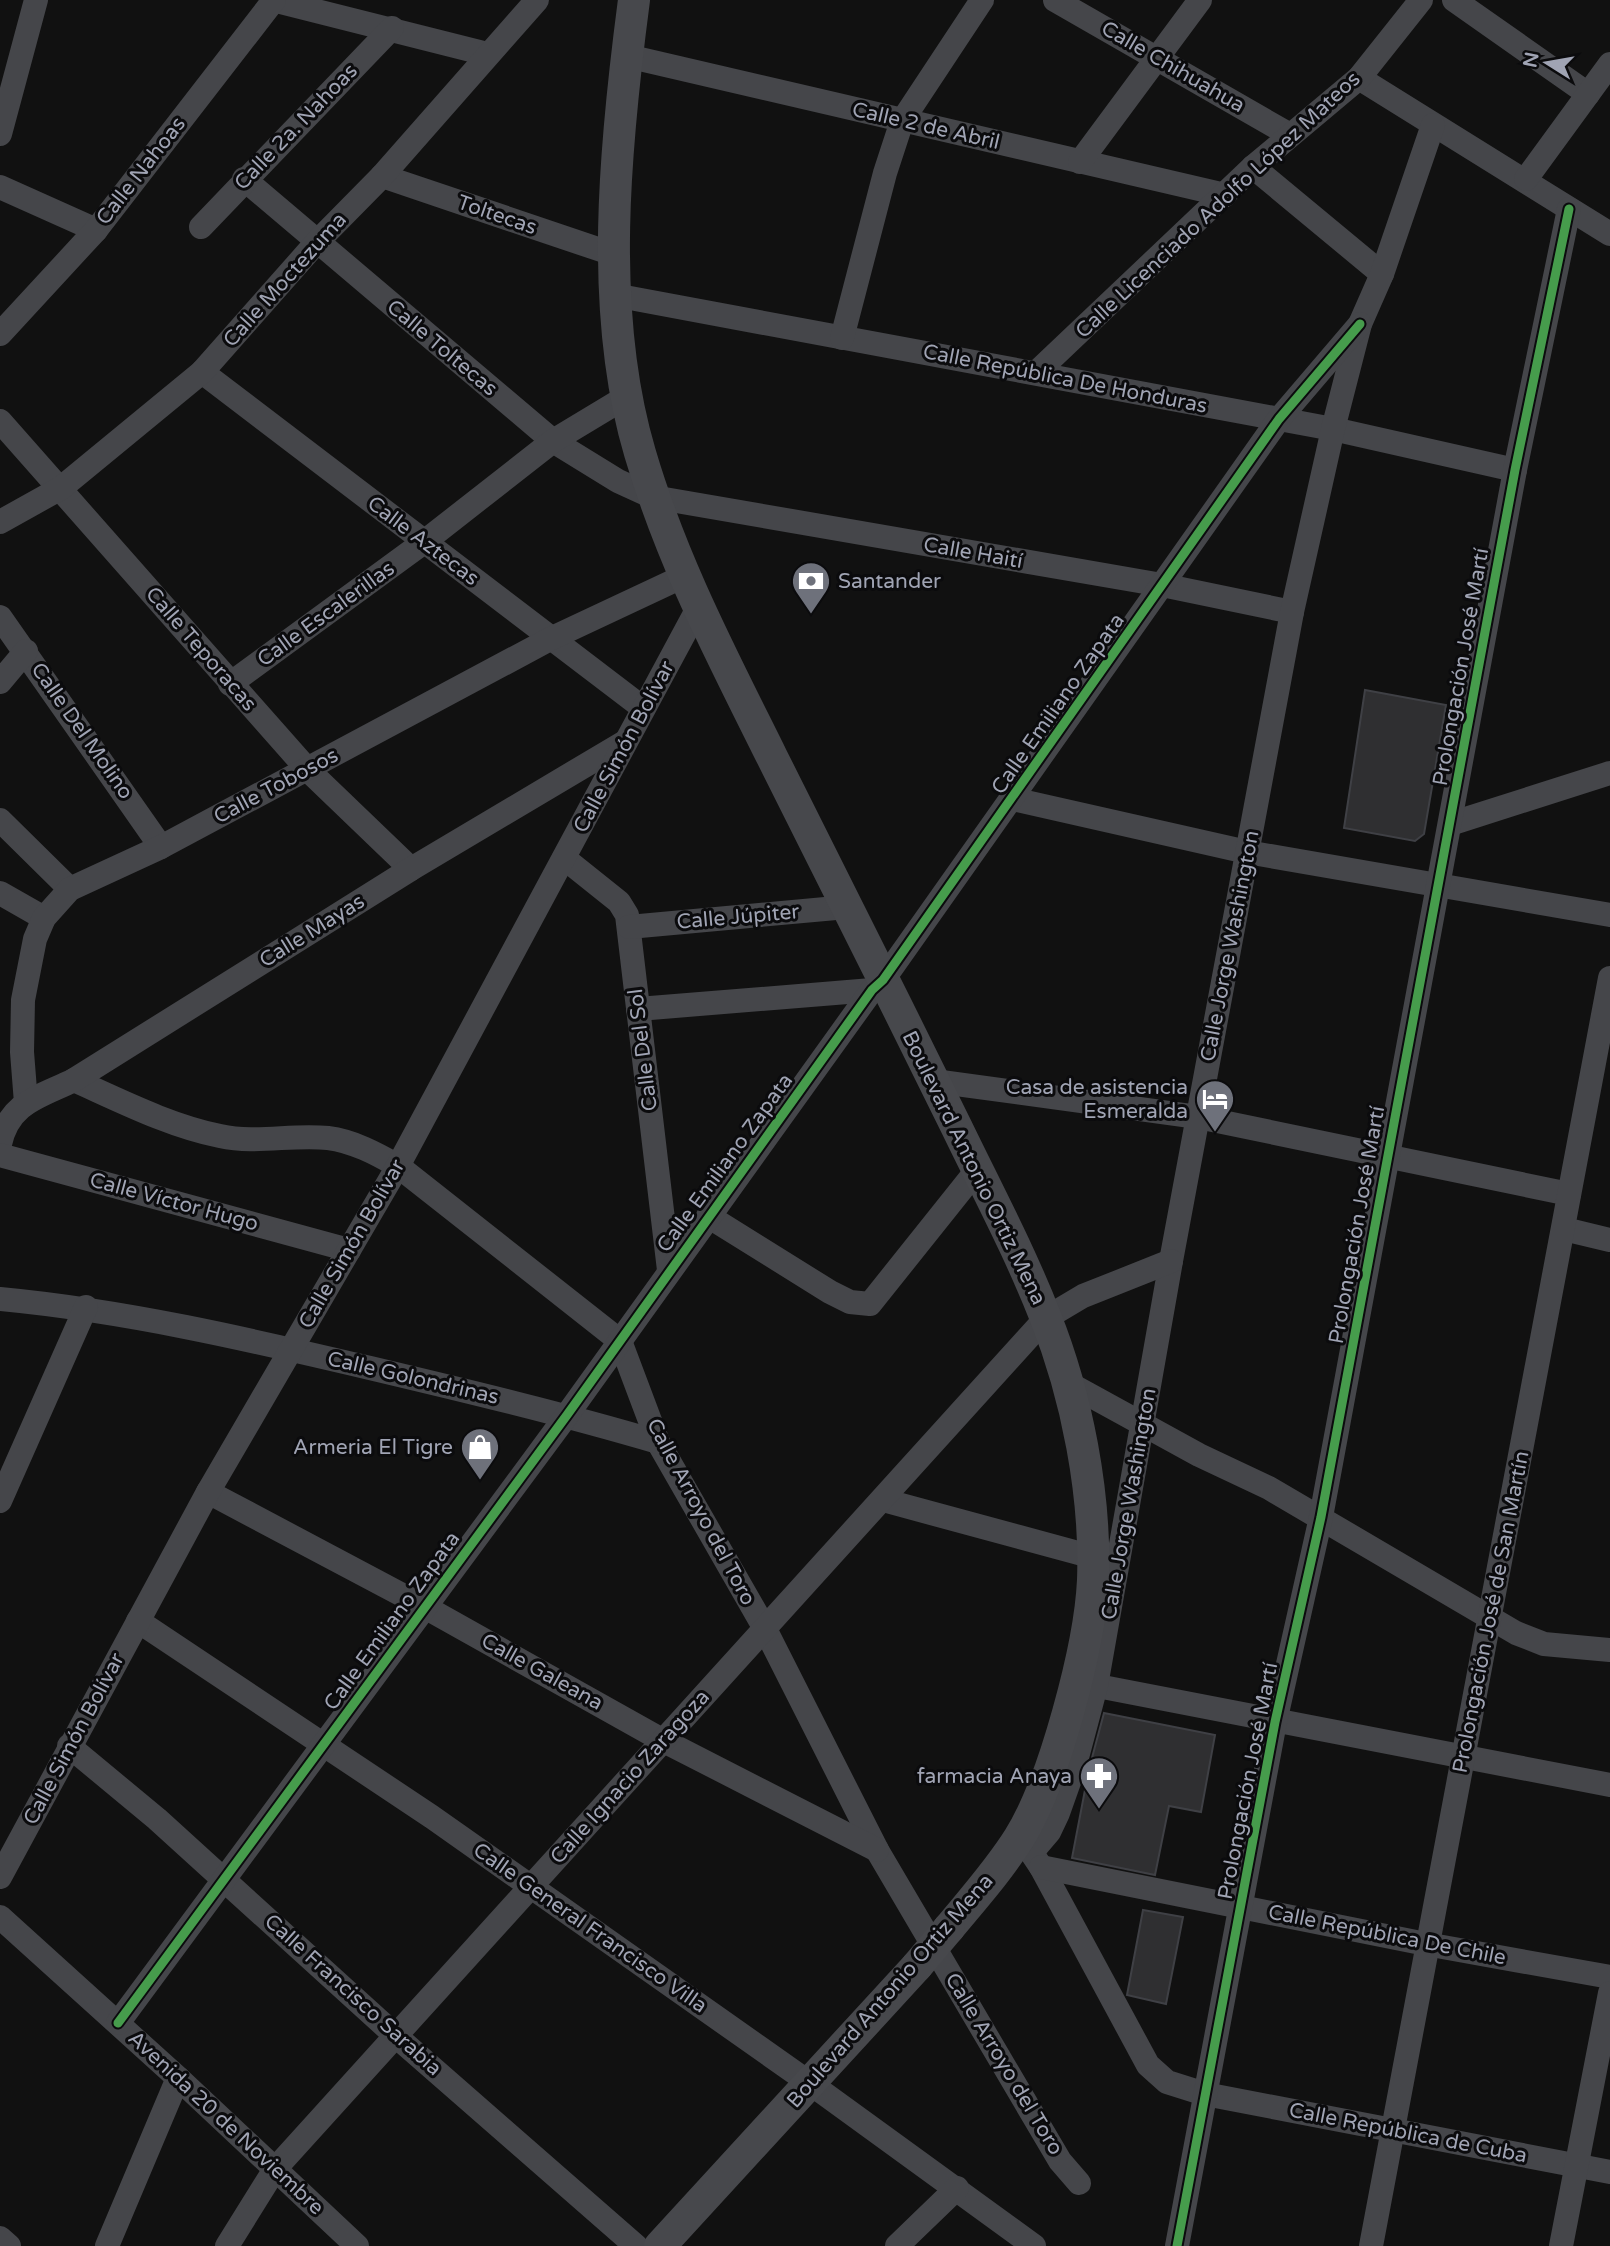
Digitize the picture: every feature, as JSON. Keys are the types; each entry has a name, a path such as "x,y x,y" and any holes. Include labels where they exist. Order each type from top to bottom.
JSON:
{"main road":[{"name":"Boulevard Antonio Ortiz Mena","path":"634,0 627,56 613,254 614,295 626,397 653,498 682,577 847,907 878,985 934,1082 978,1170 1046,1318 1066,1382 1086,1473 1093,1557 1085,1683 1041,1791 1031,1852 949,1928 811,2084 660,2246"}],"street":[{"path":"0,134 36,0"},
{"path":"273,0 487,54"},
{"name":"Calle Nahoas","path":"0,334 96,230 273,0"},
{"name":"Calle Moctezuma","path":"0,522 61,488 202,372 316,243 382,176 537,0"},
{"path":"842,338 885,173 902,121 982,0"},
{"name":"Calle Chihuahua","path":"1055,0 1290,135"},
{"path":"1080,162 1200,0"},
{"name":"Calle Licenciado Adolfo López Mateos","path":"1037,372 1253,167 1359,78 1421,0"},
{"path":"1454,0 1588,94"},
{"name":"Calle 2a. Nahoas","path":"201,227 244,179 392,28"},
{"name":"Calle 2 de Abril","path":"627,56 1224,195"},
{"path":"1526,179 1610,64"},
{"path":"1359,78 1610,233"},
{"name":"Calle Jorge Washington","path":"1085,1683 1144,1425 1171,1261 1292,612 1333,429 1360,324 1382,274 1433,125"},
{"path":"1253,167 1382,274"},
{"name":"Toltecas","path":"382,176 613,254"},
{"name":"Calle Toltecas","path":"244,179 316,243 553,441 618,481 653,498"},
{"path":"0,187 96,230"},
{"name":"Prolongación José Martí","path":"1177,2246 1275,1722 1321,1517 1515,470 1569,209"},
{"name":"Calle República De Honduras","path":"614,295 1333,429 1515,470"},
{"name":"Calle Emiliano Zapata","path":"118,2023 567,1415 708,1216 1013,799 1279,419 1360,324"},
{"name":"Calle Aztecas","path":"202,372 643,708"},
{"name":"Calle Escalerillas","path":"230,684 424,542 553,441 626,397"},
{"name":"Calle Teporacas","path":"2,426 61,488 308,770 411,869"},
{"name":"Calle Haití","path":"653,498 1162,585 1292,612"},
{"name":"Calle Tobosos","path":"26,1103 22,1052 23,1000 35,939 44,918 70,889 161,847 552,638 682,577"},
{"name":"Calle Simón Bolívar","path":"0,1877 208,1492 398,1166 698,608"},
{"name":"Calle Del Molino","path":"0,617 161,847"},
{"path":"0,682 26,651"},
{"name":"Calle Mayas","path":"1,1130 26,1103 74,1080 411,869 624,743"},
{"path":"1450,824 1610,773"},
{"path":"1013,799 1247,852 1610,915"},
{"path":"0,820 70,889"},
{"name":"Calle Del Sol","path":"564,859 619,902 629,927 669,1270"},
{"path":"0,893 44,918"},
{"name":"Calle Júpiter","path":"629,927 847,907"},
{"name":"Prolongación José de San Martín","path":"1371,2246 1610,978"},
{"path":"638,1009 878,985"},
{"path":"74,1080 143,1110 219,1136 244,1140 330,1138 362,1148 398,1166 620,1341"},
{"path":"934,1082 1198,1117 1387,1154 1569,1194"},
{"name":"Calle Víctor Hugo","path":"0,1154 349,1250"},
{"path":"708,1216 830,1292 863,1305 876,1299 978,1170"},
{"path":"1564,1229 1610,1240"},
{"name":"Calle Ignacio Zaragoza","path":"227,2246 275,2169 1046,1318 1083,1296 1171,1261"},
{"name":"Calle Golondrinas","path":"0,1299 86,1307 290,1349 567,1415 658,1442"},
{"path":"0,1501 86,1307"},
{"name":"Calle Arroyo del Toro","path":"620,1341 658,1442 764,1627 877,1850 1060,2161 1079,2183"},
{"path":"1066,1382 1321,1517 1516,1633 1544,1644 1610,1650"},
{"name":"Calle Galeana","path":"208,1492 424,1606 662,1740 877,1850"},
{"path":"883,1500 1093,1557"},
{"name":"Calle General Francisco Villa","path":"138,1621 324,1742 811,2084 1034,2246"},
{"path":"1085,1683 1610,1785"},
{"name":"Calle Francisco Sarabia","path":"69,1746 226,1880 397,2037 636,2246"},
{"name":"Calle República De Chile","path":"1031,1852 1241,1908 1610,1977"},
{"name":"Calle República de Cuba","path":"1031,1852 1148,2065 1167,2082 1205,2094 1610,2172"},
{"name":"Avenida 20 de Noviembre","path":"0,1917 178,2078 353,2245"},
{"path":"1561,2246 1610,1993"},
{"path":"107,2246 178,2078"},
{"path":"898,2246 957,2188"},
{"path":"0,2238 9,2246"}],"building":[{"path":"1365,690 1446,705 1424,834 1415,841 1344,828"},
{"path":"1104,1713 1215,1735 1201,1812 1169,1806 1155,1875 1072,1858 1089,1769"},
{"path":"1143,1910 1183,1917 1166,2004 1127,1995"}],"cycle path":[{"path":"1177,2246 1275,1722 1321,1517 1515,470 1569,209"},
{"path":"118,2023 567,1415 872,990 883,980 1279,419 1360,324"}],"place":[{"name":"Santander","path":"811,615"},
{"name":"Casa de asistencia Esmeralda","path":"1215,1133"},
{"name":"Armeria El Tigre","path":"480,1481"},
{"name":"farmacia Anaya","path":"1099,1810"}]}
